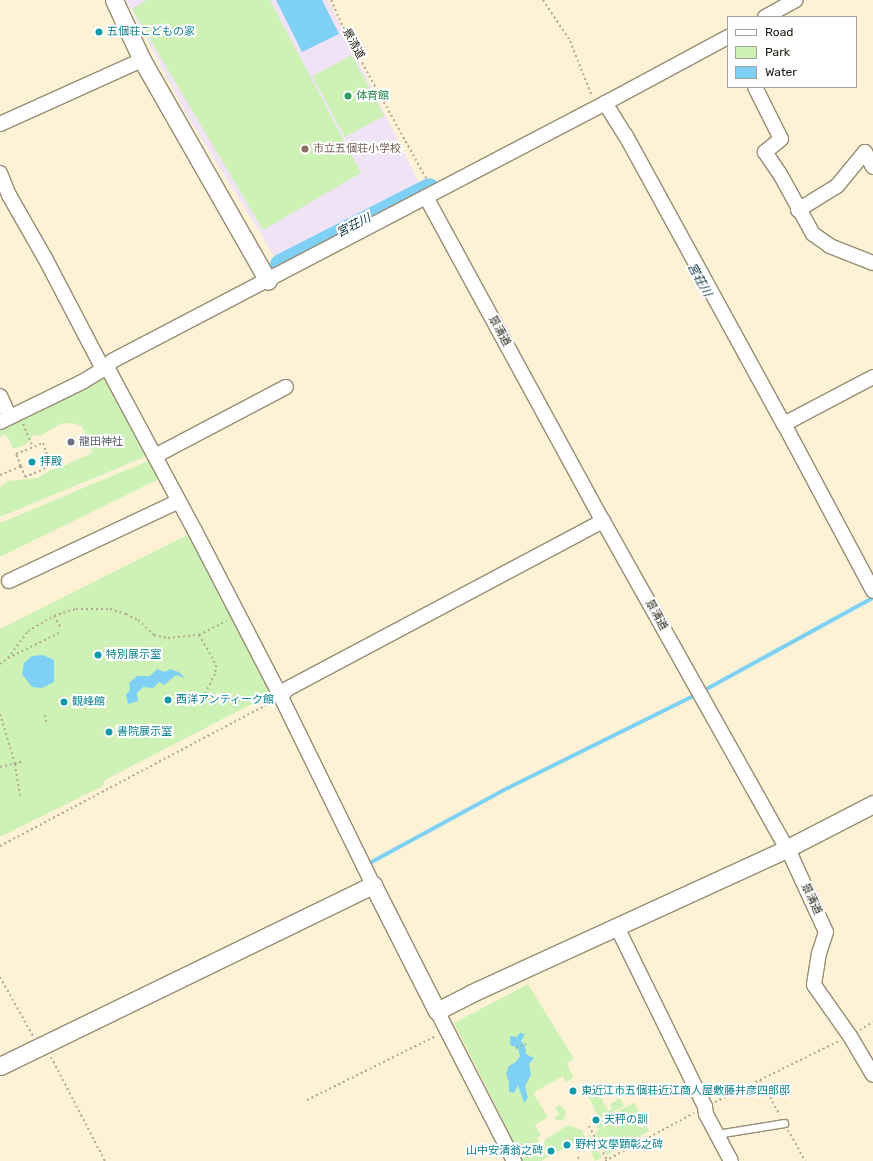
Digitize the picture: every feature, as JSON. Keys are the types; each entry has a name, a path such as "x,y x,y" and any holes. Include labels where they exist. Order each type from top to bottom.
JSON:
{"street":[{"path":"114,0 142,60 268,281"},
{"path":"766,16 796,0"},
{"path":"0,396 9,418 82,382 107,367 112,361 601,106 727,37"},
{"path":"0,124 142,60"},
{"path":"756,88 781,139 764,152 780,174 798,210 813,234 830,246 873,263"},
{"path":"601,106 626,136 784,424 873,591"},
{"path":"798,210 837,186 865,152 873,167"},
{"path":"0,173 9,196 45,258 100,363 107,367 155,456 177,502 195,531 237,616 281,697 373,885 514,1161"},
{"name":"景清道","path":"430,194 603,520 786,849 826,932 814,984 850,1036 873,1075"},
{"path":"784,424 873,377"},
{"path":"155,456 286,387"},
{"path":"9,581 177,502"},
{"path":"281,697 287,689 603,520"},
{"path":"437,1012 472,993 786,849 873,804"},
{"path":"0,1066 40,1044 373,885"},
{"path":"617,927 705,1107 706,1114 731,1161"}],"lane":[{"path":"717,1134 784,1123"}],"path":[{"name":"景清道","path":"331,0 345,32 430,194"},
{"path":"543,0 570,41 586,78 601,106"},
{"path":"9,418 33,447"},
{"path":"43,443 51,466 25,477 16,454 33,447 43,443"},
{"path":"47,455 51,454"},
{"path":"0,475 21,466"},
{"path":"8,658 28,631 54,616 76,609 110,609 133,616 160,637 199,635 237,616"},
{"path":"54,616 61,628"},
{"path":"0,664 8,658 61,632"},
{"path":"199,635 216,665 215,674 205,694"},
{"path":"0,846 281,697"},
{"path":"0,714 15,764 20,796"},
{"path":"45,715 46,722"},
{"path":"0,767 24,761"},
{"path":"0,976 30,1032 59,1071 71,1100 105,1161"},
{"path":"589,1126 606,1159 705,1107 850,1036 873,1022"},
{"path":"307,1100 448,1030"},
{"path":"516,1048 526,1044"},
{"path":"578,1157 581,1161"}],"shaded area":[{"name":"市立五個荘小学校","path":"126,0 328,0 420,185 276,259 186,113"}],"green space":[{"name":"市立五個荘小学校","path":"147,0 270,0 361,173 263,230 132,9"},
{"name":"体育館","path":"352,55 384,116 345,137 312,76"},
{"name":"龍田神社","path":"105,377 147,456 0,517 0,487 7,481 38,478 52,469 66,465 92,453 82,426 72,423 60,424 40,436 32,435 31,440 21,447 13,448 6,434 0,437 0,429"},
{"path":"150,460 159,479 0,557 0,523"},
{"path":"189,534 271,694 105,780 103,786 0,837 0,629"},
{"path":"528,984 574,1059 567,1063 573,1078 566,1082 563,1076 533,1093 548,1117 535,1125 541,1136 537,1138 540,1144 543,1143 550,1156 541,1161 523,1161 454,1023"},
{"path":"595,1086 608,1111 612,1109 610,1104 620,1098 624,1106 599,1119 586,1091"},
{"path":"634,1103 649,1131 607,1155 595,1132 616,1122 612,1114"},
{"path":"560,1105 566,1111 564,1120 556,1120 554,1117 559,1115 555,1107"},
{"path":"611,1115 614,1122 598,1130 596,1123"},
{"path":"568,1125 582,1130 585,1137 551,1155 544,1143 546,1139"},
{"path":"590,1134 602,1157 595,1161 585,1139"}],"water":[{"path":"276,0 322,0 339,34 302,52"},
{"path":"43,655 54,660 54,682 42,688 32,687 22,674 24,663 32,656"},
{"path":"157,669 165,672 170,669 179,672 185,678 176,675 164,685 159,682 153,688 143,687 137,693 138,701 128,704 126,695 130,690 129,683 137,676 150,676"},
{"path":"520,1033 525,1034 521,1041 525,1045 526,1054 534,1058 529,1064 531,1075 525,1086 528,1098 524,1103 518,1085 514,1093 509,1092 509,1082 506,1074 509,1066 516,1062 520,1056 518,1048 510,1045 510,1036 517,1037"}],"waterway":[{"name":"宮荘川","path":"280,264 429,188"},
{"path":"703,691 873,598"},
{"path":"368,864 508,788 697,694"}],"place":[{"name":"五個荘こどもの家","path":"99,32"},
{"name":"体育館","path":"348,96"},
{"name":"市立五個荘小学校","path":"305,149"},
{"name":"龍田神社","path":"71,442"},
{"name":"拝殿","path":"32,462"},
{"name":"特別展示室","path":"98,655"},
{"name":"西洋アンティーク館","path":"168,700"},
{"name":"観峰館","path":"64,702"},
{"name":"書院展示室","path":"109,732"},
{"name":"東近江市五個荘近江商人屋敷藤井彦四郎邸","path":"573,1091"},
{"name":"天秤の訓","path":"596,1120"},
{"name":"野村文學顕彰之碑","path":"567,1145"},
{"name":"山中安清翁之碑","path":"551,1151"}]}
